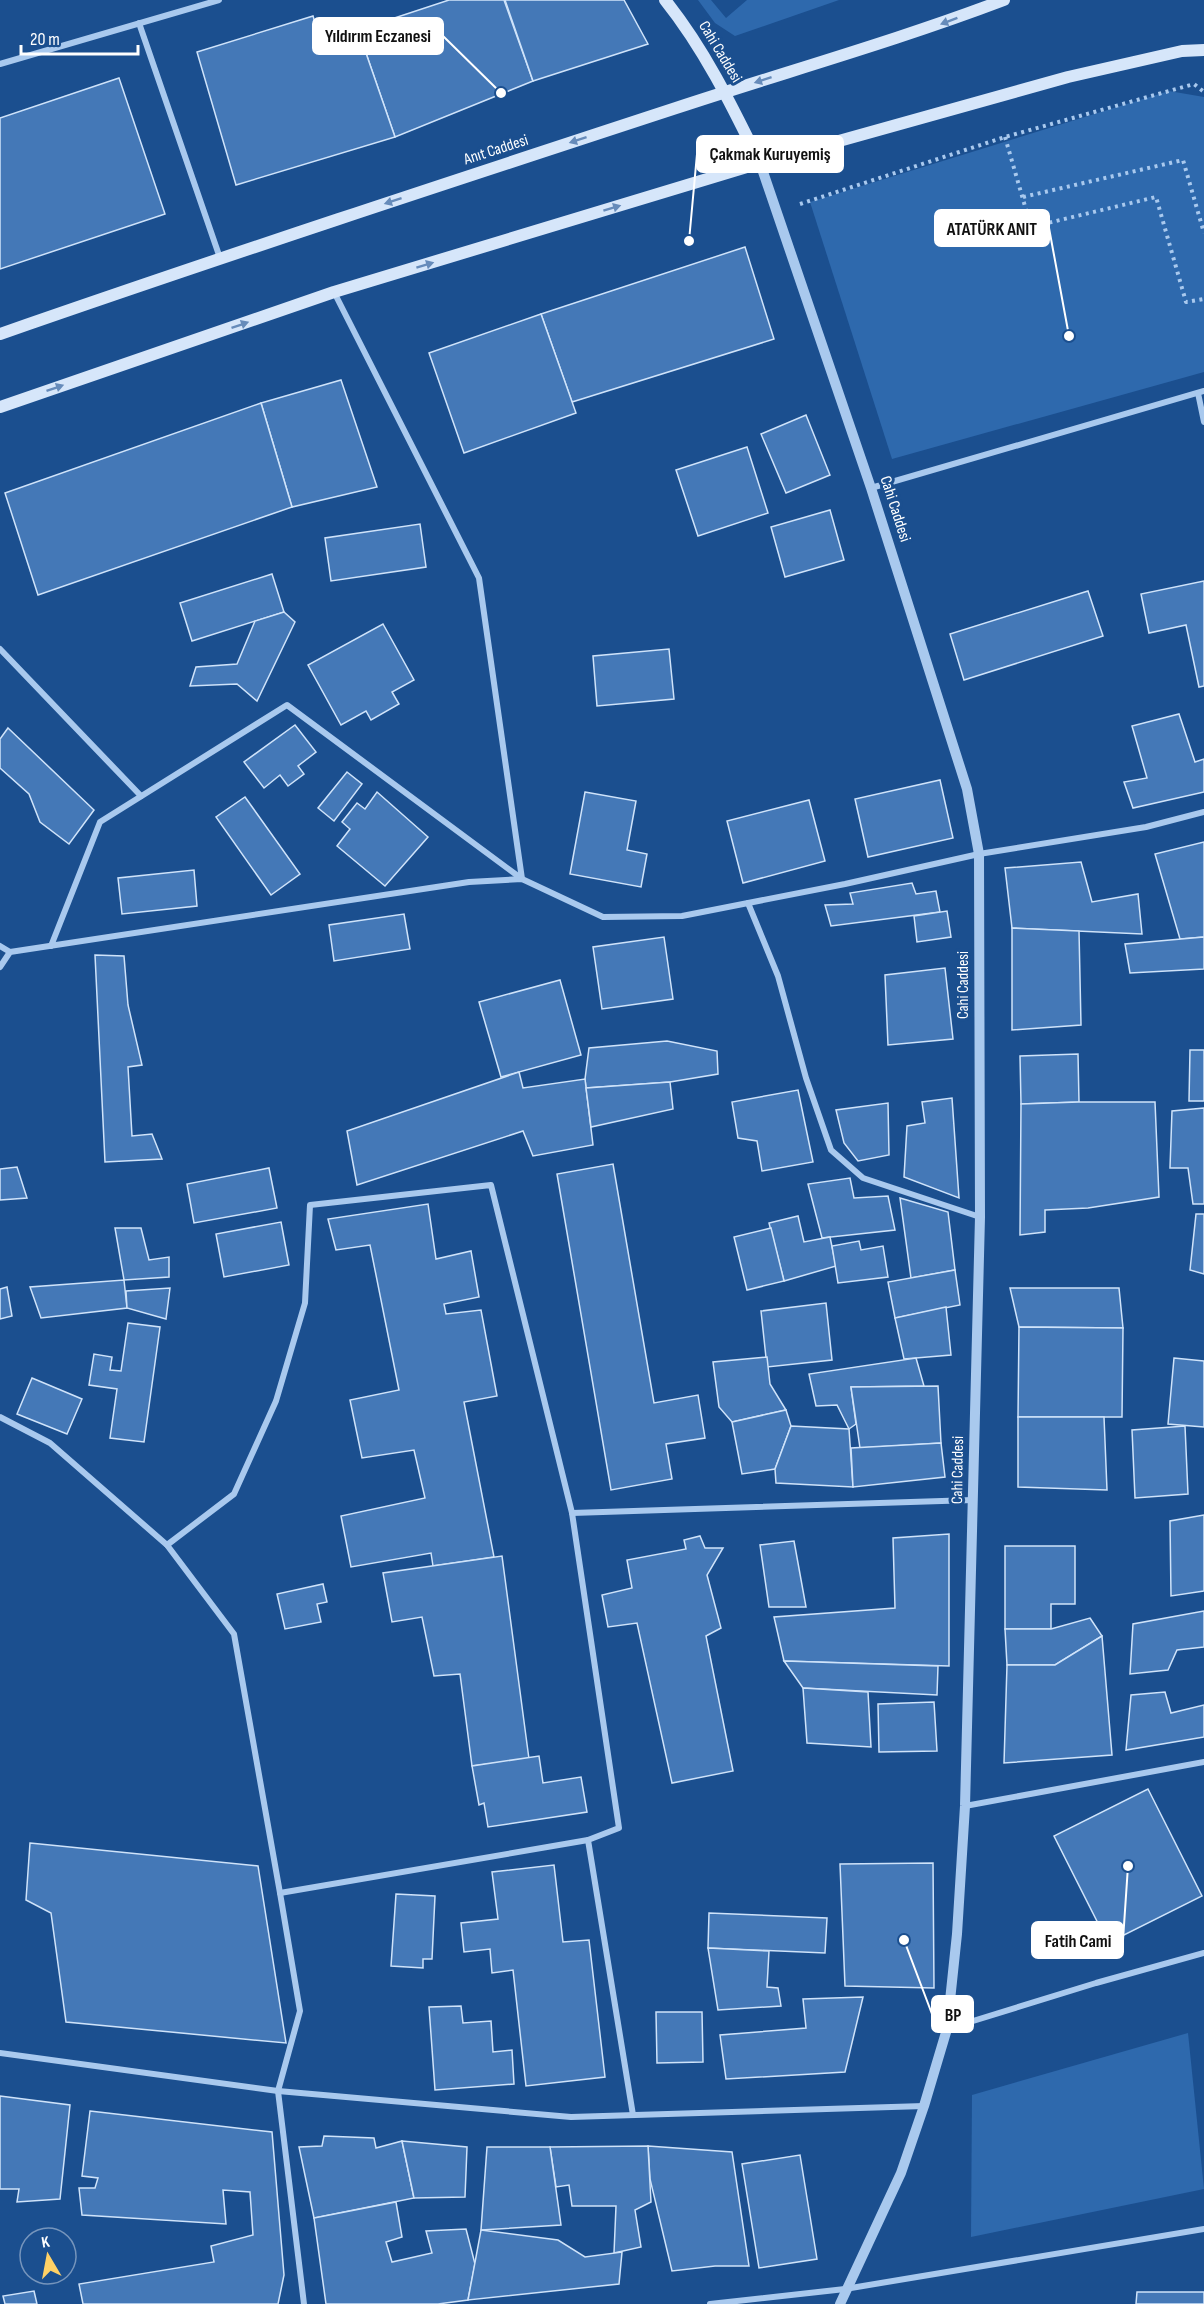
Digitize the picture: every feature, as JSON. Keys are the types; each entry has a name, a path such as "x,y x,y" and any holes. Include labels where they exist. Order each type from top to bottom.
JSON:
{"main road":[{"name":"Cahi Caddesi","path":"665,0 681,20 726,92 760,163"},
{"name":"Anıt Caddesi","path":"0,334 220,258 941,24 1004,0"},
{"path":"0,407 334,292 760,163 1068,77 1182,51 1204,50"}],"street":[{"path":"0,64 219,0"},
{"path":"139,23 220,258"},
{"name":"Cahi Caddesi","path":"760,163 871,488 967,789 980,854 980,1217 974,1500 965,1806 957,1934 947,2029 924,2106 901,2173 840,2304"},
{"path":"334,292 479,578 522,879"},
{"path":"871,488 1201,392 1204,422"},
{"path":"0,649 141,796"},
{"path":"51,946 100,822 287,705 522,879 603,916 682,916 845,885 980,854 1146,827 1204,812"},
{"path":"0,946 10,952 469,882 522,879"},
{"path":"748,903 778,976 806,1078 831,1150 863,1178 980,1217"},
{"path":"0,967 10,952"},
{"path":"167,1545 234,1494 276,1401 305,1303 310,1205 491,1185 572,1513 619,1828 588,1840 280,1893"},
{"path":"0,1417 50,1443 167,1545 234,1634 300,2011 278,2091 304,2304"},
{"path":"572,1513 974,1500"},
{"path":"965,1806 1204,1762"},
{"path":"588,1840 633,2115"},
{"path":"947,2029 1096,1983 1204,1953"},
{"path":"0,2053 278,2091 571,2116 924,2106"},
{"path":"710,2304 845,2289 1204,2229"}],"path":[{"path":"778,211 1005,137 1194,84 1204,92"},
{"path":"1005,137 1031,227 1156,197 1186,302 1204,299"},
{"path":"1023,197 1183,160 1204,234"}],"shaded area":[{"path":"698,0 711,0 726,18 747,0 839,0 735,36 715,23"},
{"path":"1169,91 1204,97 1204,372 892,459 810,202"},
{"path":"1188,2033 1204,2189 971,2237 972,2095"}],"building":[{"path":"449,0 504,0 533,81 395,137 358,30"},
{"path":"505,0 624,0 648,44 533,81"},
{"path":"313,16 321,43 358,30 395,137 236,185 197,52"},
{"path":"119,78 165,214 0,269 0,118"},
{"path":"745,247 774,339 572,402 541,314"},
{"path":"541,314 576,413 464,453 429,353"},
{"path":"341,380 377,487 292,507 261,403"},
{"path":"261,403 292,507 38,595 5,493"},
{"path":"806,415 830,475 786,493 761,434"},
{"path":"747,447 768,513 698,536 676,470"},
{"path":"830,510 844,560 785,577 771,527"},
{"path":"420,524 426,567 331,581 325,538"},
{"path":"272,574 284,612 192,641 180,603"},
{"path":"1204,581 1204,686 1199,687 1186,625 1149,633 1141,594"},
{"path":"1088,591 1103,636 964,680 950,634"},
{"path":"284,612 295,622 257,701 237,684 190,686 196,667 237,664 255,621"},
{"path":"383,624 414,680 392,692 399,704 371,720 366,711 341,725 308,665"},
{"path":"669,649 674,699 597,706 593,656"},
{"path":"1179,714 1195,762 1204,759 1204,792 1133,808 1124,782 1147,778 1132,726"},
{"path":"295,725 316,752 298,766 304,774 288,786 280,775 264,788 244,762"},
{"path":"8,728 94,810 69,844 40,822 29,794 0,768 0,739"},
{"path":"347,772 362,784 334,821 318,808"},
{"path":"940,780 953,838 868,857 855,799"},
{"path":"377,792 428,837 385,886 337,846 350,829 342,822 357,803 365,809"},
{"path":"585,792 636,801 627,850 647,854 641,887 570,874"},
{"path":"245,797 300,874 271,895 216,817"},
{"path":"809,800 825,861 743,883 727,821"},
{"path":"1204,842 1204,937 1180,939 1155,854"},
{"path":"1081,862 1092,902 1138,894 1142,934 1012,928 1005,868"},
{"path":"194,870 197,906 122,914 118,878"},
{"path":"912,883 916,894 936,891 940,912 831,926 825,905 853,904 850,893"},
{"path":"947,911 951,937 917,942 914,916"},
{"path":"404,914 410,949 334,961 329,925"},
{"path":"1012,928 1079,931 1081,1025 1012,1030"},
{"path":"664,937 673,999 602,1009 593,947"},
{"path":"1204,937 1204,969 1130,973 1125,944"},
{"path":"95,955 124,956 128,1005 142,1065 128,1067 132,1136 152,1134 162,1159 105,1162"},
{"path":"945,968 953,1039 888,1045 885,975"},
{"path":"560,980 581,1055 501,1077 479,1002"},
{"path":"667,1041 717,1051 718,1074 670,1082 586,1088 589,1048"},
{"path":"1190,1050 1204,1050 1204,1101 1189,1101"},
{"path":"1078,1054 1079,1102 1021,1104 1020,1056"},
{"path":"519,1072 523,1088 585,1079 593,1145 533,1156 523,1131 357,1185 347,1131"},
{"path":"670,1082 673,1109 591,1127 586,1088"},
{"path":"798,1090 813,1162 762,1171 757,1141 738,1138 732,1102"},
{"path":"952,1098 959,1198 904,1177 907,1126 925,1123 922,1102"},
{"path":"1155,1102 1159,1197 1088,1208 1045,1210 1045,1232 1020,1235 1021,1104"},
{"path":"888,1103 889,1155 858,1161 844,1143 836,1110"},
{"path":"1204,1108 1204,1204 1193,1204 1188,1168 1170,1168 1172,1111"},
{"path":"613,1164 654,1403 698,1395 705,1438 666,1444 672,1479 611,1490 557,1174"},
{"path":"17,1167 27,1198 0,1200 0,1169"},
{"path":"269,1168 277,1208 194,1223 187,1184"},
{"path":"850,1178 854,1198 888,1196 895,1230 822,1238 808,1184"},
{"path":"900,1198 948,1212 955,1270 911,1278"},
{"path":"428,1204 436,1259 471,1251 479,1297 444,1304 446,1314 481,1310 497,1396 464,1402 494,1557 433,1566 431,1553 351,1567 341,1516 425,1498 414,1450 362,1458 350,1400 399,1390 370,1245 336,1250 328,1219"},
{"path":"1196,1214 1204,1214 1204,1274 1190,1270"},
{"path":"798,1216 804,1242 830,1237 836,1266 784,1281 769,1223"},
{"path":"281,1222 289,1265 224,1277 216,1234"},
{"path":"115,1228 141,1228 149,1260 169,1257 169,1277 124,1280"},
{"path":"771,1228 784,1281 747,1290 734,1237"},
{"path":"859,1241 861,1250 883,1246 888,1277 838,1283 832,1246"},
{"path":"955,1270 960,1305 895,1318 888,1282"},
{"path":"124,1280 127,1308 41,1318 30,1287"},
{"path":"7,1287 12,1316 0,1319 0,1289"},
{"path":"170,1288 166,1319 127,1308 126,1291"},
{"path":"1010,1288 1119,1288 1123,1328 1019,1327"},
{"path":"826,1303 832,1360 767,1367 761,1311"},
{"path":"946,1307 951,1355 904,1359 895,1318"},
{"path":"128,1323 160,1327 144,1442 110,1438 117,1389 89,1385 94,1354 112,1357 110,1370 121,1371"},
{"path":"1019,1327 1123,1328 1122,1417 1018,1417"},
{"path":"767,1357 770,1384 786,1410 732,1422 719,1407 713,1362"},
{"path":"916,1358 924,1386 851,1387 856,1424 849,1429 837,1405 816,1406 809,1374"},
{"path":"1174,1358 1204,1361 1204,1427 1168,1424"},
{"path":"32,1378 82,1399 67,1434 17,1414"},
{"path":"938,1386 941,1443 860,1448 851,1387"},
{"path":"786,1410 791,1426 775,1469 742,1474 732,1422"},
{"path":"1018,1417 1104,1417 1107,1490 1018,1487"},
{"path":"791,1426 849,1429 853,1487 776,1483 775,1469"},
{"path":"1185,1426 1188,1494 1135,1498 1132,1430"},
{"path":"941,1443 945,1477 853,1487 851,1448"},
{"path":"1204,1515 1204,1591 1171,1596 1170,1521"},
{"path":"949,1534 949,1666 784,1661 774,1617 895,1608 893,1538"},
{"path":"700,1536 705,1548 723,1548 707,1575 721,1628 706,1636 733,1771 672,1783 637,1623 608,1627 602,1595 632,1588 627,1560 686,1549 684,1540"},
{"path":"794,1541 806,1607 769,1607 760,1545"},
{"path":"1005,1546 1075,1546 1075,1604 1051,1604 1051,1629 1005,1629"},
{"path":"502,1556 529,1759 472,1766 460,1674 434,1676 422,1617 392,1622 383,1573"},
{"path":"323,1584 327,1602 317,1604 321,1622 285,1629 277,1594"},
{"path":"1204,1611 1204,1647 1177,1650 1168,1670 1130,1674 1133,1624"},
{"path":"1090,1618 1102,1636 1055,1665 1007,1665 1005,1629 1051,1629"},
{"path":"1102,1636 1112,1755 1004,1763 1007,1665 1055,1665"},
{"path":"784,1661 938,1666 937,1695 803,1688"},
{"path":"803,1688 868,1692 871,1747 807,1743"},
{"path":"1165,1692 1171,1713 1204,1705 1204,1737 1126,1750 1131,1695"},
{"path":"934,1702 937,1751 879,1752 878,1704"},
{"path":"539,1756 543,1783 581,1777 587,1812 488,1827 484,1803 479,1805 472,1766"},
{"path":"1148,1789 1202,1896 1108,1943 1054,1836"},
{"path":"30,1843 258,1866 286,2043 66,2022 51,1913 26,1900"},
{"path":"933,1863 934,1988 845,1986 840,1864"},
{"path":"554,1865 563,1942 589,1940 605,2077 526,2086 513,1970 492,1973 490,1949 464,1952 461,1923 498,1919 492,1872"},
{"path":"396,1894 435,1896 432,1959 423,1959 423,1968 391,1966"},
{"path":"709,1913 827,1918 825,1953 708,1948"},
{"path":"708,1948 769,1951 767,1987 778,1988 781,2006 718,2010"},
{"path":"863,1997 845,2072 726,2079 720,2035 806,2028 803,1999"},
{"path":"461,2006 463,2023 491,2021 493,2052 512,2050 514,2084 435,2090 429,2007"},
{"path":"656,2012 702,2012 703,2062 657,2063"},
{"path":"0,2096 70,2105 60,2199 17,2202 19,2189 0,2189"},
{"path":"90,2111 272,2132 284,2275 278,2304 83,2304 79,2284 214,2262 211,2246 253,2235 250,2192 223,2190 226,2224 82,2215 79,2188 95,2188 98,2178 82,2176"},
{"path":"324,2136 374,2138 376,2148 402,2141 414,2198 314,2218 299,2147 322,2146"},
{"path":"402,2141 467,2147 465,2197 414,2198"},
{"path":"648,2146 732,2152 749,2266 715,2266 672,2271 650,2179"},
{"path":"648,2146 651,2202 635,2210 641,2247 614,2253 616,2206 572,2206 569,2185 556,2187 550,2147"},
{"path":"487,2147 550,2147 561,2225 481,2230"},
{"path":"800,2155 817,2259 759,2268 742,2164"},
{"path":"396,2202 402,2237 386,2242 392,2262 432,2253 426,2231 466,2229 475,2264 468,2300 438,2304 326,2304 314,2218"},
{"path":"481,2230 558,2240 585,2257 622,2252 619,2284 468,2300"},
{"path":"34,2291 37,2304 5,2304 3,2296"},
{"path":"1137,2292 1204,2292 1204,2304 1136,2304"}],"place":[{"name":"Yıldırım Eczanesi","path":"501,93"},
{"name":"Çakmak Kuruyemiş","path":"689,241"},
{"name":"ATATÜRK ANIT","path":"1069,336"},
{"name":"Fatih Cami","path":"1128,1866"},
{"name":"BP","path":"904,1940"}]}
